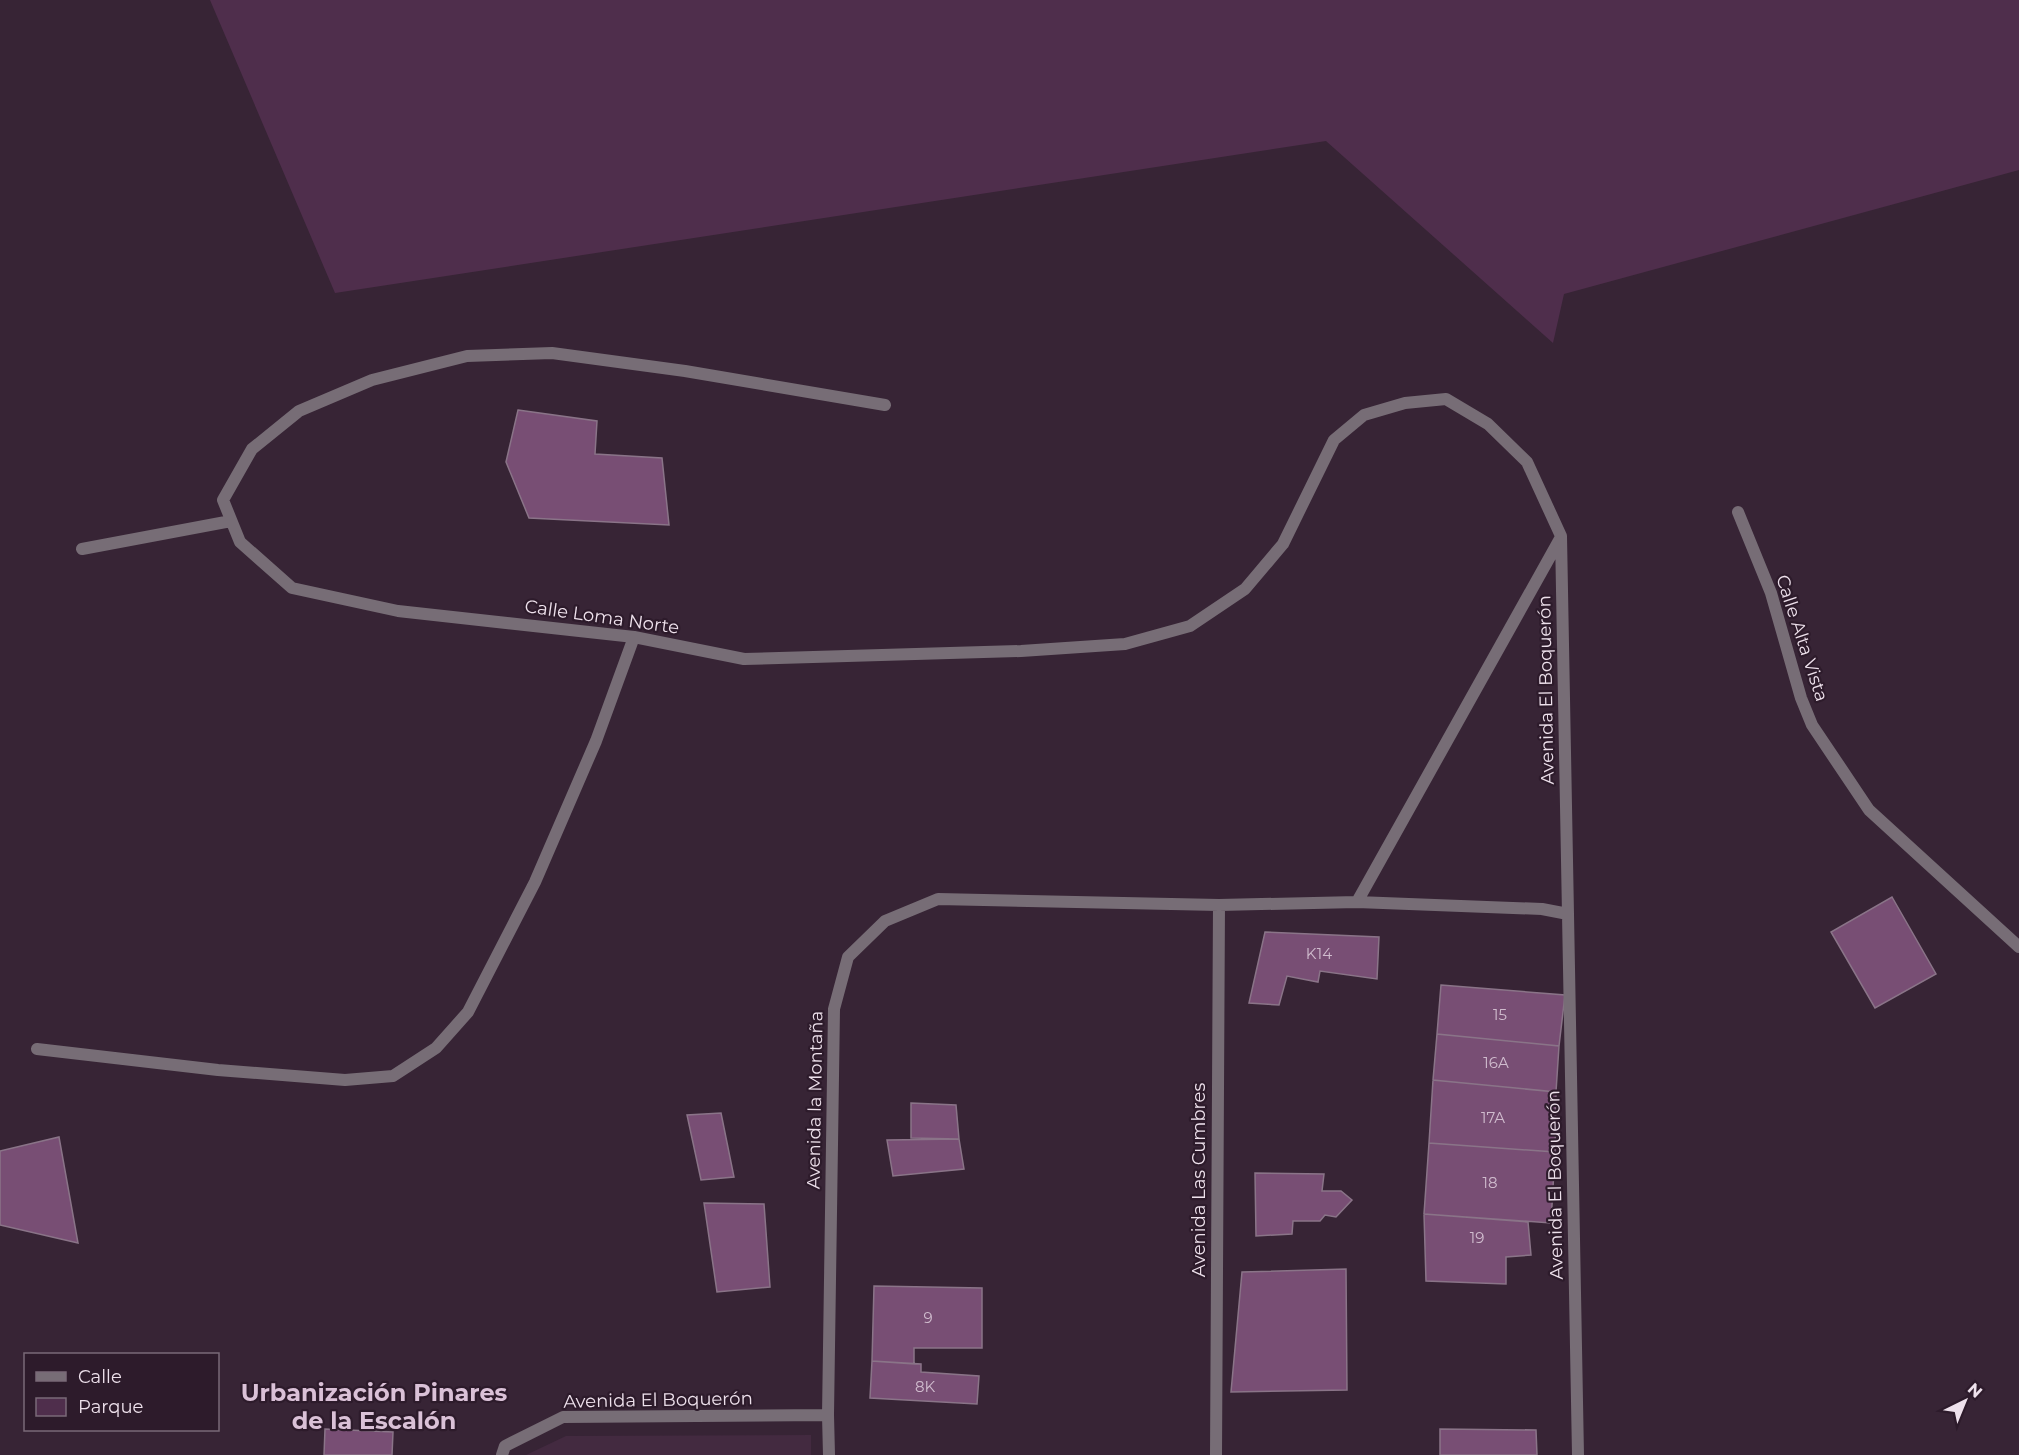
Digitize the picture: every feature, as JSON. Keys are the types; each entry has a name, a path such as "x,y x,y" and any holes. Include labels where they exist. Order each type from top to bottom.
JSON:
{"street":[{"name":"Calle Loma Norte","path":"885,405 686,371 552,352 467,356 372,380 299,411 252,449 222,500 240,542 292,588 398,611 634,637 744,659 1021,651 1125,644 1190,626 1245,589 1283,544 1334,440 1364,415 1404,403 1446,399 1488,424 1527,462 1561,536"},
{"name":"Calle Alta Vista","path":"1738,512 1771,593 1801,698 1812,725 1869,810 2019,946"},
{"path":"82,549 231,521"},
{"path":"1357,902 1561,536"},
{"name":"Avenida El Boquerón","path":"1561,536 1578,1455"},
{"path":"37,1049 218,1070 345,1080 393,1076 436,1048 468,1012 535,882 596,741 634,637"},
{"name":"Avenida la Montaña","path":"829,1455 834,1009 848,957 885,921 938,899 1219,905"},
{"path":"1219,905 1357,902 1542,909 1568,914"},
{"name":"Avenida Las Cumbres","path":"1216,1455 1219,905"},
{"name":"Avenida El Boquerón","path":"501,1455 505,1446 563,1417 828,1415"}],"shaded area":[{"path":"811,1435 811,1455 526,1455 566,1436"}],"green space":[{"path":"210,0 2019,0 2019,170 1564,294 1553,343 1326,141 335,293"}],"building":[{"path":"518,410 597,421 595,454 662,458 669,525 529,518 506,462"},
{"path":"1892,897 1936,974 1875,1008 1831,932"},
{"path":"1265,932 1379,937 1377,979 1320,971 1318,982 1287,976 1279,1005 1249,1003"},
{"path":"1441,985 1565,995 1559,1046 1437,1034"},
{"path":"1437,1034 1559,1046 1556,1092 1433,1080"},
{"path":"1433,1080 1556,1092 1555,1152 1429,1143"},
{"path":"911,1103 956,1105 959,1139 911,1138"},
{"path":"721,1113 734,1177 701,1180 687,1115"},
{"path":"59,1137 78,1243 0,1225 0,1151"},
{"path":"959,1139 964,1169 893,1176 887,1140"},
{"path":"1429,1143 1555,1152 1551,1223 1424,1214"},
{"path":"1255,1173 1324,1174 1322,1191 1341,1191 1352,1200 1336,1217 1325,1215 1320,1221 1293,1221 1292,1234 1256,1236"},
{"path":"704,1203 764,1204 770,1287 717,1292"},
{"path":"1424,1214 1528,1222 1531,1255 1506,1257 1506,1284 1426,1281"},
{"path":"1346,1269 1347,1390 1231,1392 1242,1272"},
{"path":"874,1286 982,1288 982,1348 914,1348 914,1364 872,1361"},
{"path":"872,1361 921,1364 921,1372 979,1376 977,1404 870,1398"},
{"path":"325,1429 393,1432 392,1455 324,1455"},
{"path":"1440,1429 1536,1430 1537,1455 1440,1455"}],"district":[{"name":"Urbanización Pinares de la Escalón","path":"374,1407"}]}
